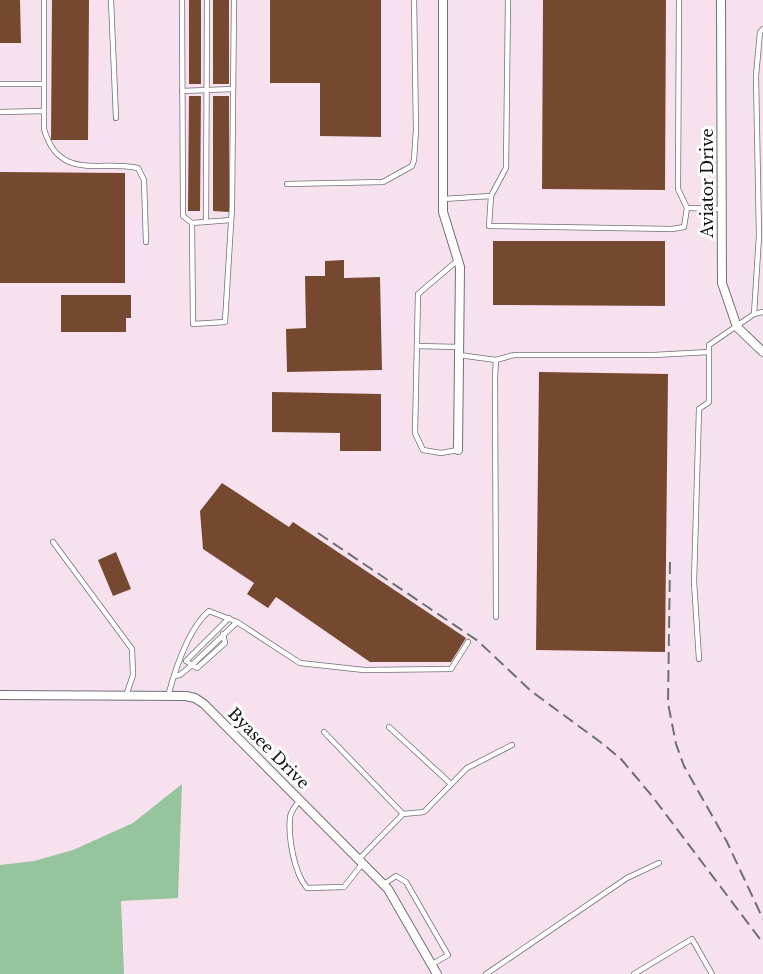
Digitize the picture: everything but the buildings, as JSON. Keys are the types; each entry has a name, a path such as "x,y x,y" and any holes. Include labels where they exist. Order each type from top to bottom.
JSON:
{"street":[{"path":"443,0 443,199 445,224 460,267 458,450"},
{"name":"Aviator Drive","path":"722,0 722,283 737,327 763,352"},
{"name":"Byasee Drive","path":"0,696 195,698 204,704 384,884 437,974"}],"lane":[{"path":"44,0 44,129 48,143 58,157 75,166 138,168 144,180 146,242"},
{"path":"111,0 116,118"},
{"path":"182,0 183,216 192,223 231,220"},
{"path":"206,222 207,0"},
{"path":"192,223 193,324 225,322 231,220 234,0"},
{"path":"287,184 383,182 412,165 416,130 414,0"},
{"path":"508,0 506,168 491,196 489,226 672,229 684,227 687,208 678,189 679,0"},
{"path":"754,314 759,236 756,76 760,32 763,29"},
{"path":"0,84 44,84"},
{"path":"182,91 233,89"},
{"path":"0,112 44,111"},
{"path":"443,199 491,196"},
{"path":"687,208 722,209"},
{"path":"458,260 418,294 415,433 423,450 441,453 458,450"},
{"path":"699,659 694,582 697,463 699,409 709,402 709,345 754,314 763,312"},
{"path":"417,346 459,351 496,360 514,355 654,356 709,352"},
{"path":"496,360 496,617"},
{"path":"53,542 132,649 133,675 126,696"},
{"path":"168,696 174,676 200,619 209,611 237,622 300,663 364,670 451,669 468,642"},
{"path":"192,665 186,661 229,618"},
{"path":"174,676 180,675 192,665 237,622"},
{"path":"390,727 451,784"},
{"path":"324,732 404,814"},
{"path":"300,800 290,815 292,850 300,880 308,888 345,887 361,861 404,814 424,812 467,768 512,745"},
{"path":"486,974 627,878 659,863"},
{"path":"384,884 396,876 406,882 448,955 431,965"},
{"path":"634,974 692,939 712,974"}],"shaded area":[{"path":"0,0 763,0 763,974 0,974"}],"green space":[{"path":"182,784 178,898 121,901 124,974 0,974 0,865 34,861 73,850 133,823"}],"railway":[{"path":"318,533 478,641 531,691 621,759 652,796 763,943"},
{"path":"670,562 668,703 676,744 684,766 727,842 763,919"}]}
